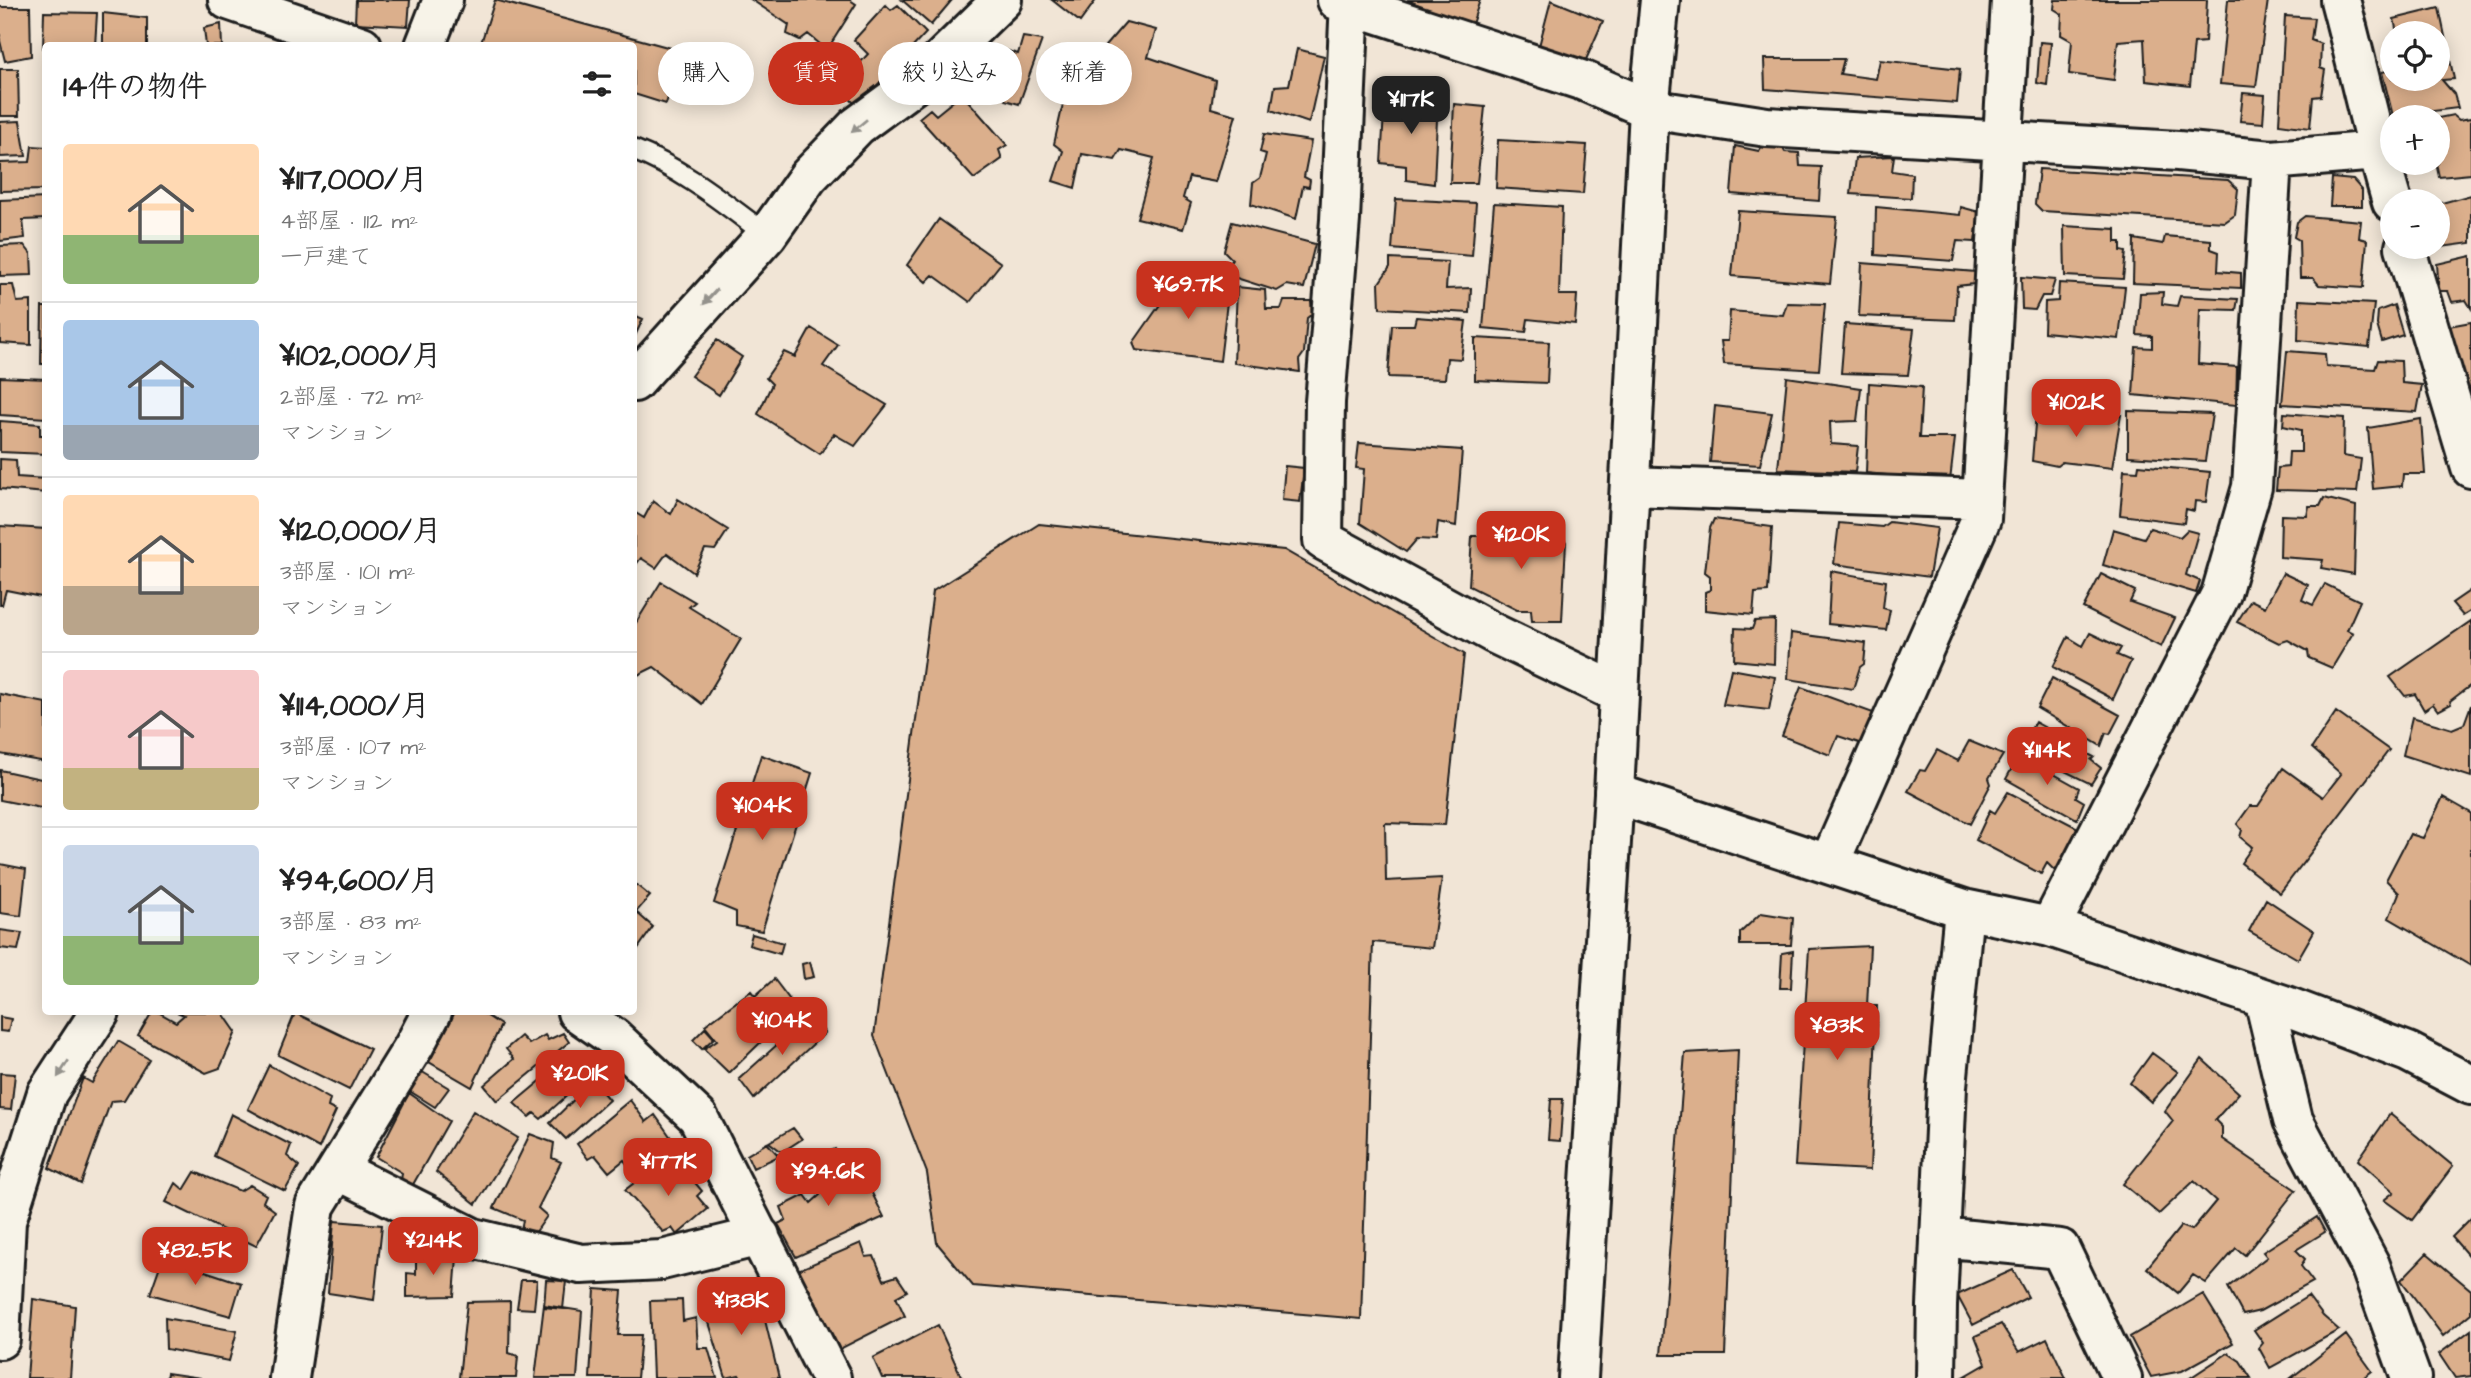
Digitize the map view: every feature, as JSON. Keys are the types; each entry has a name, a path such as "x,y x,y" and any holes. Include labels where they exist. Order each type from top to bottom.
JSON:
{"street":[{"path":"228,0 350,42"},
{"path":"427,42 443,0"},
{"path":"637,379 767,235 808,177 857,126 921,79 1002,0"},
{"path":"1578,1378 1614,793 1649,109 1660,0"},
{"path":"1829,864 1980,519 2011,0"},
{"path":"2340,0 2388,189"},
{"path":"1618,693 1495,634 1323,540 1325,402 1340,220 1345,1 1584,81 1649,109 1767,127 2178,151 2272,160 2377,151"},
{"path":"2050,926 2221,594 2225,581 2252,487 2272,160"},
{"path":"2409,259 2471,468"},
{"path":"1630,486 1981,499"},
{"path":"1614,793 1964,909 2050,926 2264,999 2407,1052 2471,1085"},
{"path":"1936,1378 1947,1086 1964,909"},
{"path":"2264,999 2293,1120 2370,1265 2411,1378"},
{"path":"0,1339 6,1221 47,1093 98,1015"},
{"path":"289,1378 315,1206 430,1015"},
{"path":"581,1015 613,1037 698,1118 831,1378"},
{"path":"338,1170 473,1238 581,1264 662,1260 760,1236"},
{"path":"1940,1237 2060,1250 2122,1378"}],"lane":[{"path":"637,151 656,158 719,199 767,235"}],"building":[{"path":"356,0 410,0 408,26 355,23"},
{"path":"495,0 658,44 658,102 637,95 637,42 481,42"},
{"path":"752,0 850,0 856,4 832,42 818,42 808,34 800,40 787,34 789,25"},
{"path":"902,0 952,0 931,25"},
{"path":"1052,0 1096,0 1080,22"},
{"path":"1407,0 1480,0 1471,27"},
{"path":"1551,0 1603,21 1585,62 1539,46"},
{"path":"2055,0 2207,0 2205,42 2194,43 2190,86 2146,81 2144,39 2118,41 2114,80 2069,74 2072,41 2061,35 2062,14 2054,9"},
{"path":"2228,0 2268,0 2256,87 2220,84"},
{"path":"886,5 891,10 898,5 926,33 918,42 878,42 878,84 864,99 864,58 868,54 864,50 864,42 854,40"},
{"path":"0,7 30,7 31,56 5,61 0,41"},
{"path":"2439,8 2442,21 2394,21"},
{"path":"44,12 97,13 95,42 43,42"},
{"path":"103,13 147,18 147,42 103,42"},
{"path":"2285,16 2314,18 2311,40 2321,44 2320,68 2325,70 2321,96 2313,97 2310,128 2279,124"},
{"path":"1126,22 1156,30 1148,57 1215,80 1211,108 1236,115 1216,182 1189,177 1183,198 1191,203 1183,229 1137,218 1154,158 1121,150 1115,160 1082,154 1075,188 1053,181 1063,151 1054,144 1063,105 1132,105 1132,42 1109,42"},
{"path":"221,24 222,42 206,42 204,28"},
{"path":"1023,37 1042,40 1036,42 1036,57 1022,96 1022,42"},
{"path":"2040,42 2051,43 2047,85 2037,83"},
{"path":"1297,49 1324,56 1309,123 1271,110 1275,86 1289,85"},
{"path":"1764,59 1844,59 1840,74 1876,79 1880,60 1960,69 1957,103 1765,89"},
{"path":"2450,60 2454,79 2450,79"},
{"path":"0,69 18,69 19,116 0,116"},
{"path":"2450,89 2458,108 2450,109 2450,105 2390,105 2387,91"},
{"path":"2243,93 2265,95 2263,123 2240,121"},
{"path":"1385,96 1438,97 1434,184 1406,180 1406,166 1381,163"},
{"path":"1454,104 1485,107 1477,183 1450,183"},
{"path":"948,105 972,105 1007,145 999,150 1002,159 974,179 919,118 930,109 936,115"},
{"path":"2450,116 2459,120 2471,118 2471,174 2439,177 2450,175"},
{"path":"20,121 26,156 0,157 0,122"},
{"path":"1264,134 1311,141 1304,177 1310,180 1309,187 1303,186 1296,219 1251,204 1253,183 1260,178 1266,154 1260,152"},
{"path":"1498,140 1587,145 1583,194 1496,188"},
{"path":"1763,143 1781,145 1785,152 1799,153 1800,166 1821,167 1819,201 1731,194 1735,146 1759,151"},
{"path":"32,146 42,147 42,190 0,191 0,163 30,162"},
{"path":"1894,156 1892,171 1912,174 1911,198 1851,194 1855,158"},
{"path":"2039,169 2228,180 2238,189 2235,215 2225,222 2042,211 2035,204"},
{"path":"2332,178 2353,180 2362,190 2362,206 2330,206"},
{"path":"2471,195 2471,243 2450,246 2450,201"},
{"path":"42,198 42,219 23,220 25,238 0,241 0,200"},
{"path":"1396,199 1476,203 1472,256 1392,249"},
{"path":"1494,203 1562,207 1559,295 1577,295 1575,324 1528,319 1526,332 1483,328"},
{"path":"1876,207 1960,215 1961,207 1979,212 1975,242 1957,241 1953,261 1875,255"},
{"path":"1738,211 1837,217 1830,284 1732,276"},
{"path":"2305,216 2361,221 2359,238 2367,240 2363,288 2319,285 2313,278 2300,278 2299,240 2294,237 2297,222"},
{"path":"939,219 1001,263 970,302 933,275 926,282 907,265"},
{"path":"1232,222 1315,244 1304,288 1287,285 1277,291 1227,275 1232,259 1224,251"},
{"path":"2064,226 2116,229 2116,242 2121,242 2121,251 2126,252 2123,279 2065,276"},
{"path":"2165,236 2211,240 2211,249 2219,252 2218,271 2241,273 2241,288 2133,283 2134,239 2163,244"},
{"path":"24,245 31,254 32,275 0,276 0,246"},
{"path":"2471,256 2471,308 2466,300 2452,302 2448,291 2439,291 2437,264"},
{"path":"1390,259 1448,262 1446,289 1471,288 1470,313 1380,308 1379,283 1390,267"},
{"path":"1862,263 1976,272 1974,284 1957,286 1955,320 1859,316"},
{"path":"1193,277 1229,285 1220,361 1136,350 1133,343 1178,279 1188,283"},
{"path":"2021,277 2055,280 2050,296 2042,296 2035,310 2022,309"},
{"path":"2059,283 2125,287 2119,339 2044,332 2045,302 2058,301"},
{"path":"0,285 13,285 17,302 31,301 31,345 0,343"},
{"path":"1237,287 1265,290 1266,309 1281,309 1284,301 1311,301 1312,314 1307,318 1304,353 1299,360 1300,372 1234,363"},
{"path":"2163,292 2162,304 2177,306 2180,296 2238,299 2236,310 2200,309 2198,364 2237,367 2236,405 2133,395 2136,347 2152,348 2152,336 2137,335 2140,293"},
{"path":"2299,300 2374,304 2369,347 2298,340"},
{"path":"1787,303 1825,304 1819,370 1724,364 1721,341 1728,341 1730,311 1783,315"},
{"path":"2394,305 2403,335 2382,342 2377,325 2378,311"},
{"path":"637,316 643,319 637,332"},
{"path":"1416,317 1466,321 1461,359 1447,358 1445,379 1388,377 1392,325 1414,325"},
{"path":"2471,322 2471,394 2468,395 2449,326"},
{"path":"1845,324 1914,329 1908,375 1841,373"},
{"path":"811,328 838,345 823,366 887,405 855,446 834,434 820,454 758,414 772,384 766,378 784,352 795,357"},
{"path":"1475,338 1549,342 1547,383 1475,380"},
{"path":"717,340 742,357 719,395 691,376"},
{"path":"2287,351 2325,354 2326,366 2375,369 2378,360 2401,361 2402,383 2422,385 2417,412 2282,404"},
{"path":"0,377 42,379 42,418 0,415"},
{"path":"1787,377 1861,388 1857,421 1830,422 1831,444 1858,446 1855,472 1778,469"},
{"path":"1869,383 1922,387 1919,438 1955,438 1950,481 1866,473"},
{"path":"1715,406 1772,413 1760,465 1710,462"},
{"path":"2128,411 2212,414 2205,461 2128,456"},
{"path":"2036,412 2121,415 2112,468 2062,462 2057,466 2032,461"},
{"path":"2284,413 2344,418 2343,456 2361,459 2357,492 2276,490 2278,468 2288,467 2289,452 2301,452 2301,430 2283,426"},
{"path":"2421,419 2425,474 2403,474 2402,486 2373,489 2368,428"},
{"path":"0,421 40,424 42,454 0,452"},
{"path":"1359,443 1462,450 1456,526 1438,522 1436,540 1417,539 1406,552 1360,523 1364,469 1356,468"},
{"path":"0,459 16,460 17,477 42,479 42,493 0,489"},
{"path":"2139,465 2210,472 2206,502 2195,501 2194,511 2186,509 2184,523 2120,515 2124,470 2138,471"},
{"path":"1285,466 1304,468 1300,502 1282,500"},
{"path":"2324,498 2356,506 2354,574 2321,568 2323,560 2280,557 2281,515 2307,516 2309,506 2320,506"},
{"path":"678,499 728,530 715,550 705,549 694,573 667,553 656,568 641,558 637,563 637,514 644,518 653,501 671,514"},
{"path":"1714,519 1772,527 1768,592 1755,593 1753,615 1705,610 1705,592 1710,590 1710,576 1705,572 1710,528"},
{"path":"1889,522 1937,528 1929,577 1834,564 1839,523 1882,527"},
{"path":"1039,524 1284,550 1464,654 1445,825 1385,823 1386,881 1442,878 1432,948 1373,942 1361,1319 973,1286 937,1243 927,1173 874,1036 933,591"},
{"path":"0,526 42,529 42,597 6,590 0,605"},
{"path":"1484,528 1559,535 1566,542 1562,621 1532,621 1531,610 1517,610 1469,586 1472,536 1482,536"},
{"path":"2150,528 2180,537 2187,530 2198,533 2186,575 2200,581 2196,593 2103,565 2113,529 2144,538"},
{"path":"1831,571 1886,581 1883,608 1890,610 1886,630 1828,624"},
{"path":"2283,573 2308,585 2302,600 2313,605 2325,584 2360,601 2347,630 2353,633 2332,668 2309,658 2308,651 2288,640 2279,643 2237,622 2251,600 2265,607"},
{"path":"2101,574 2135,591 2130,602 2175,618 2161,647 2083,608"},
{"path":"661,582 695,602 689,607 741,639 702,704 654,667 637,676 637,621"},
{"path":"2471,590 2471,611 2463,616 2452,603"},
{"path":"1775,620 1774,664 1734,660 1735,628 1752,629 1755,621"},
{"path":"2471,621 2471,685 2450,701 2451,704 2438,711 2433,704 2424,710 2415,694 2405,696 2390,677"},
{"path":"1791,633 1866,643 1864,664 1860,667 1853,689 1788,679"},
{"path":"2090,633 2121,648 2117,655 2131,661 2113,699 2053,667 2068,637 2083,646"},
{"path":"1731,669 1775,677 1769,710 1723,705"},
{"path":"2052,678 2120,715 2110,734 2106,733 2101,746 2037,708"},
{"path":"1801,687 1876,714 1862,744 1838,736 1830,755 1782,736"},
{"path":"0,694 42,702 42,761 0,754"},
{"path":"2471,705 2471,777 2403,755 2412,717 2452,729 2464,724"},
{"path":"2336,712 2389,750 2280,893 2241,863 2252,847 2240,837 2242,830 2237,824 2250,806 2258,806 2283,768 2323,797 2341,774 2312,748"},
{"path":"2035,722 2094,757 2091,760 2101,768 2091,784 2020,749"},
{"path":"1969,741 2003,755 1989,778 1991,784 1970,824 1908,791 1920,770 1925,771 1937,750 1958,761"},
{"path":"761,755 812,773 762,931 736,926 736,912 714,903"},
{"path":"2017,759 2031,766 2034,763 2079,788 2076,797 2084,802 2077,819 2006,779"},
{"path":"0,770 42,779 42,808 0,800"},
{"path":"2008,792 2078,828 2056,872 2047,863 2041,874 1976,840 1990,810 1995,813"},
{"path":"2443,797 2471,813 2471,966 2389,918 2399,893 2386,880 2410,834 2423,838"},
{"path":"0,864 26,869 21,916 0,913"},
{"path":"637,885 650,896 637,911"},
{"path":"2266,899 2314,931 2298,959 2249,931"},
{"path":"637,913 653,927 637,950"},
{"path":"1761,913 1793,918 1791,945 1740,945 1740,933"},
{"path":"0,930 22,933 18,950 0,948"},
{"path":"752,934 783,943 780,954 749,945"},
{"path":"1870,946 1867,1006 1877,1006 1870,1170 1795,1166 1809,949"},
{"path":"1793,951 1791,988 1780,988 1782,953"},
{"path":"810,962 814,977 804,979 802,964"},
{"path":"774,979 796,1008 729,1073 704,1049 717,1040 705,1025 751,991 755,996"},
{"path":"150,1015 163,1015 176,1022 184,1015 224,1015 236,1032 220,1068 206,1073 138,1036"},
{"path":"294,1015 370,1049 349,1090 278,1055"},
{"path":"453,1015 486,1015 501,1025 472,1087 429,1062"},
{"path":"810,1015 825,1033 754,1099 739,1079"},
{"path":"0,1017 11,1019 8,1032 0,1031"},
{"path":"705,1028 714,1038 702,1049 693,1040"},
{"path":"563,1033 569,1042 497,1101 484,1085 514,1059 506,1049 521,1036 529,1044 545,1035 548,1040"},
{"path":"118,1041 149,1059 124,1100 111,1101 81,1184 49,1168 83,1078 92,1083"},
{"path":"1738,1050 1725,1355 1661,1355 1685,1053"},
{"path":"2152,1053 2178,1072 2151,1102 2130,1083"},
{"path":"2202,1059 2239,1093 2215,1120 2222,1127 2222,1139 2296,1190 2245,1255 2236,1248 2206,1283 2193,1275 2178,1293 2147,1268 2181,1226 2192,1230 2216,1201 2194,1181 2159,1214 2123,1184 2173,1121 2165,1111"},
{"path":"562,1063 579,1085 541,1119 534,1113 529,1117 514,1103"},
{"path":"269,1065 330,1099 328,1107 336,1111 319,1148 248,1109"},
{"path":"419,1070 449,1088 435,1107 408,1090"},
{"path":"0,1073 15,1074 11,1110 0,1109"},
{"path":"593,1081 609,1100 566,1139 550,1123"},
{"path":"409,1093 449,1121 411,1188 401,1181 402,1173 376,1157"},
{"path":"1551,1099 1563,1099 1560,1141 1548,1140"},
{"path":"630,1100 646,1122 655,1115 672,1139 632,1171 624,1160 609,1172 595,1155 588,1159 577,1144"},
{"path":"473,1111 518,1138 476,1204 436,1172"},
{"path":"231,1114 291,1145 287,1156 299,1166 285,1191 214,1156"},
{"path":"2390,1114 2453,1166 2412,1220 2384,1200 2394,1192 2358,1160"},
{"path":"793,1128 802,1139 782,1152 769,1142"},
{"path":"530,1134 554,1143 552,1158 561,1162 538,1208 547,1216 533,1236 521,1230 523,1220 494,1208"},
{"path":"767,1143 779,1156 753,1168 747,1155"},
{"path":"835,1149 853,1185 867,1183 884,1217 796,1257 778,1224 786,1220 781,1207 805,1195 811,1203 820,1195 808,1162"},
{"path":"667,1158 681,1179 687,1173 702,1191 697,1196 708,1209 677,1235 672,1228 663,1232 625,1190"},
{"path":"195,1172 240,1191 250,1185 266,1195 263,1202 275,1211 256,1246 166,1202 176,1183 184,1190"},
{"path":"2317,1217 2325,1232 2296,1250 2305,1259 2301,1266 2313,1282 2260,1311 2243,1315 2228,1287 2267,1257 2263,1252"},
{"path":"2471,1218 2471,1259 2452,1237"},
{"path":"334,1221 382,1225 374,1300 328,1293"},
{"path":"861,1243 866,1257 874,1256 884,1280 897,1276 907,1291 896,1297 905,1316 836,1351 798,1270"},
{"path":"2427,1253 2471,1290 2471,1313 2443,1336 2401,1280"},
{"path":"416,1254 457,1257 454,1296 407,1297 407,1273 416,1274"},
{"path":"163,1257 241,1283 231,1316 150,1294"},
{"path":"2013,1270 2028,1297 1973,1325 1957,1295"},
{"path":"521,1280 537,1280 534,1309 517,1308"},
{"path":"546,1280 566,1281 563,1309 544,1307"},
{"path":"747,1288 753,1317 764,1316 779,1378 741,1378 739,1375 726,1378 703,1303"},
{"path":"595,1289 622,1291 618,1335 641,1335 637,1378 590,1378"},
{"path":"2203,1294 2233,1343 2182,1371 2151,1377 2130,1337"},
{"path":"2308,1296 2323,1316 2339,1330 2270,1368 2259,1348 2263,1343 2254,1330"},
{"path":"33,1299 75,1306 70,1378 27,1378"},
{"path":"682,1300 683,1321 696,1318 698,1348 708,1348 717,1378 653,1378 650,1301"},
{"path":"510,1301 509,1353 518,1356 516,1378 459,1378 467,1302"},
{"path":"544,1305 582,1311 577,1378 535,1378"},
{"path":"165,1318 237,1331 229,1361 166,1349"},
{"path":"2001,1324 2019,1352 2047,1338 2066,1378 1962,1378 1986,1364 1975,1336"},
{"path":"938,1325 962,1378 882,1378 873,1358"},
{"path":"2471,1330 2471,1376 2455,1378 2439,1354"},
{"path":"2346,1335 2372,1371 2363,1378 2291,1378"},
{"path":"2228,1353 2240,1361 2251,1378 2190,1378"},
{"path":"167,1373 201,1378 166,1378"}]}
